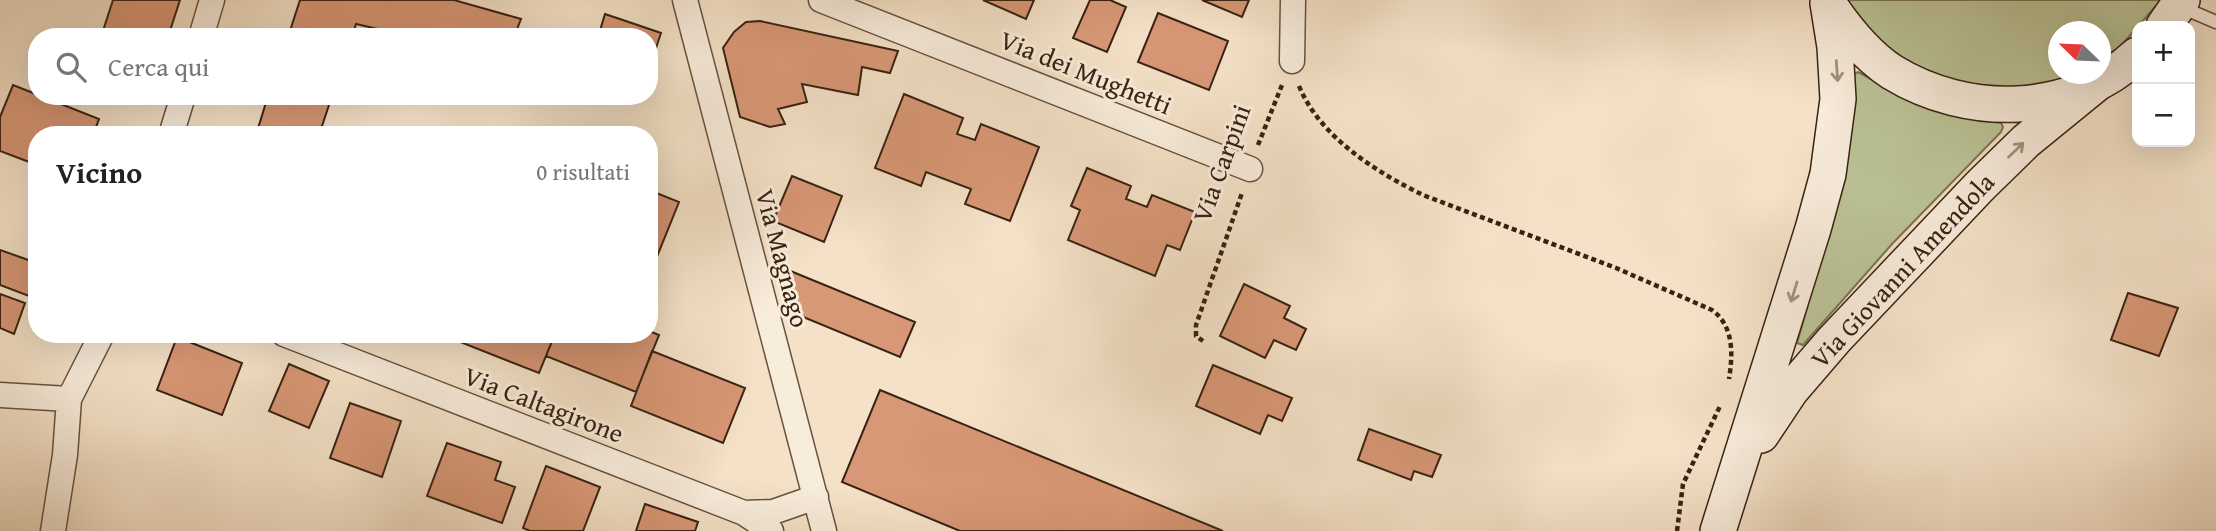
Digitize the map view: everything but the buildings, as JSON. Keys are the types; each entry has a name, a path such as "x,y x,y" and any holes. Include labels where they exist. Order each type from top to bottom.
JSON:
{"main road":[{"name":"Via Giovanni Amendola","path":"1827,1 1845,29 1890,71 1917,86 1946,97 1976,103 2037,103 2096,84"},
{"name":"Via Giovanni Amendola","path":"1718,531 1828,174 1838,99 1835,47 1827,1"},
{"name":"Via Giovanni Amendola","path":"2111,73 2132,59"},
{"name":"Via Giovanni Amendola","path":"1735,481 1778,408 1834,340 2004,162 2047,122 2096,84"}],"street":[{"path":"204,28 212,0"},
{"name":"Via Magnago","path":"685,0 824,531"},
{"name":"Via dei Mughetti","path":"821,0 1250,169"},
{"path":"1292,61 1293,0"},
{"path":"174,126 180,105"},
{"path":"53,531 65,456 69,399 97,343"},
{"name":"Via Caltagirone","path":"307,343 744,513 772,531"},
{"path":"0,395 69,399"},
{"name":"Via Caltagirone","path":"744,513 773,512 816,497"}],"lane":[{"path":"2175,11 2216,22"}],"path":[{"name":"Via Carpini","path":"1203,341 1196,336 1196,325 1263,129 1292,61"},
{"path":"1292,61 1301,89 1329,130 1356,153 1404,186 1616,268 1703,305 1720,316 1726,325 1731,346 1727,384"},
{"path":"1677,531 1683,484 1722,400"}],"green space":[{"path":"1844,0 2161,0 2143,21 2132,21 2132,33 2120,47 2111,52 2111,21 2048,21 2048,81 2006,89 1944,80 1889,52"},
{"path":"1858,72 1907,98 1956,116 2001,123 2003,127 1892,244 1803,345 1797,343 1831,224 1852,75"}]}
